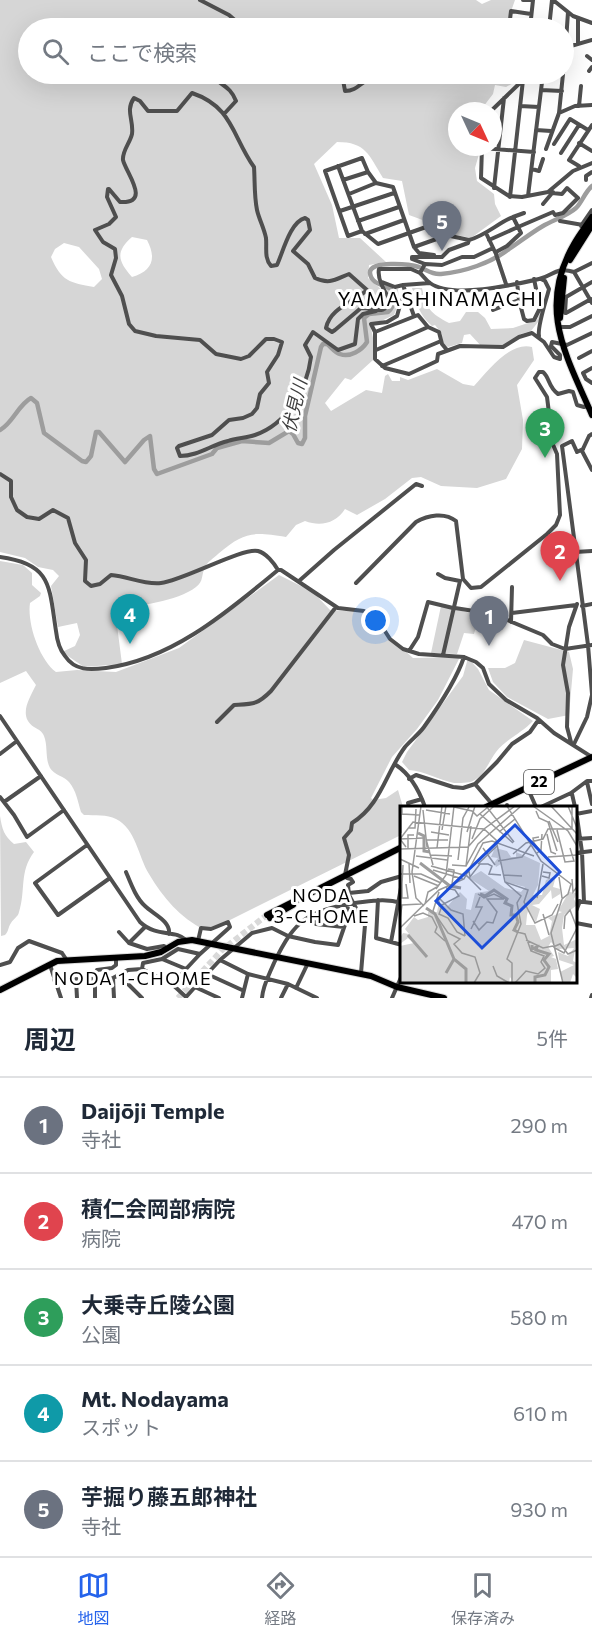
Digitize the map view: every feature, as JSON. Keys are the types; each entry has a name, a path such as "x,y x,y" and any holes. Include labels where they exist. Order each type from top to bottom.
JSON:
{"main road":[{"path":"564,345 561,327 561,295 574,244 592,217"},
{"path":"592,224 558,284 556,308 564,345 592,414"},
{"name":"22","path":"491,806 529,791 592,759"},
{"name":"22","path":"491,806 592,759"},
{"path":"268,916 400,851"},
{"path":"0,990 50,965 66,960 154,955 186,940 198,940 361,974 397,987 444,998"}],"street":[{"path":"200,0 232,18"},
{"path":"523,0 533,0 531,18"},
{"path":"553,0 578,18 592,23"},
{"path":"550,18 553,0"},
{"path":"510,18 511,11 531,14"},
{"path":"568,12 568,18"},
{"path":"578,18 578,44"},
{"path":"574,45 592,40"},
{"path":"587,56 592,60"},
{"path":"222,84 232,91 236,101 224,114"},
{"path":"344,84 345,91 348,92 362,84"},
{"path":"500,102 519,84"},
{"path":"510,197 523,84"},
{"path":"528,196 542,84"},
{"path":"546,149 559,113 562,84"},
{"path":"579,106 581,86"},
{"path":"541,90 561,91"},
{"path":"376,311 363,314 358,319 353,346 338,350 313,332 306,345 311,357 304,384 291,407 278,422 254,436 226,441 191,455 180,456 177,453 179,446 212,435 229,420 252,414 257,408 260,394 268,387 267,372 278,355 282,342 266,339 249,356 241,359 216,354 200,340 156,336 135,331 129,324 122,296 111,275 116,258 115,249 103,242 95,230 110,224 116,217 107,197 108,189 120,202 128,202 135,196 134,184 126,169 123,155 131,135 129,107 134,98 141,101 148,111 177,111 192,93 217,107 224,114 236,131 247,158 254,167 257,210 265,233 267,261 271,266 277,265 295,225 300,219 305,218 308,220 310,230 293,251 308,264 315,278 330,282 349,274 367,290 350,300 332,316 326,328 330,331 335,330 361,308 382,311 388,306 389,298 378,273 382,268 411,269 421,272 430,283"},
{"path":"502,118 504,98"},
{"path":"559,113 566,109 592,105"},
{"path":"520,106 539,107"},
{"path":"554,144 570,119 588,130"},
{"path":"561,153 579,124"},
{"path":"579,166 569,160 592,125"},
{"path":"536,130 551,131"},
{"path":"579,143 592,151"},
{"path":"502,149 534,152"},
{"path":"481,156 480,176 494,188 510,197 548,192 579,166 592,163"},
{"path":"494,188 498,156"},
{"path":"376,183 368,172 363,158 325,171 348,236 404,220"},
{"path":"532,169 539,171 543,159"},
{"path":"338,166 363,233 378,244 426,227 446,235 470,240"},
{"path":"343,180 368,172"},
{"path":"586,180 586,176 592,172"},
{"path":"349,194 376,183 391,186 414,247 419,253 442,257 449,250 486,233 496,224 524,213"},
{"path":"543,204 555,186"},
{"path":"489,240 552,212 555,215 563,213 578,198 567,188 562,194 552,193"},
{"path":"340,211 394,193"},
{"path":"358,221 399,207"},
{"path":"560,221 582,226 592,210"},
{"path":"497,255 521,232 513,217"},
{"path":"486,233 497,255 506,284"},
{"path":"414,247 446,235"},
{"path":"435,256 412,257 412,260 424,265 442,266 462,257 474,257 493,248"},
{"path":"541,279 547,274 567,271 592,263"},
{"path":"421,272 424,265"},
{"path":"567,271 583,287 591,300 565,314 566,297 583,287 592,282"},
{"path":"517,282 524,319 534,320 540,308 534,279"},
{"path":"382,284 395,286 430,283 448,290 469,291 541,279 545,281 549,289 543,317 537,328 539,337"},
{"path":"403,285 414,316"},
{"path":"406,296 402,298 397,316 387,322 371,324 375,332 375,359 382,366 409,374 437,361 438,354 447,350 460,346 503,347 526,333 539,337 558,359 560,355 551,346 552,342 564,345 592,333"},
{"path":"494,310 519,300"},
{"path":"375,332 418,315 428,327 439,332 442,344 447,350"},
{"path":"561,327 570,327 592,316"},
{"path":"376,351 428,327"},
{"path":"382,366 442,340"},
{"path":"579,358 592,351"},
{"path":"592,368 583,373 592,383"},
{"path":"356,583 416,522 437,516 447,516 456,521 463,579 471,588 481,587 548,534 556,525 560,514 557,454 549,433 547,397 535,378 538,372 546,374 551,389 558,394 573,392 577,405 584,407 590,405"},
{"path":"573,743 587,717 592,695 590,645 580,604 562,446 573,441 578,452 583,449 592,434"},
{"path":"583,449 592,470"},
{"path":"0,474 11,481 10,497 17,510 34,519 45,517 54,510 68,518 75,543 86,560 85,581 91,586 100,584 111,575 145,583 164,583 183,578 253,550 262,553 274,562 278,570 299,581 336,607 364,611 381,625 390,639 409,651 419,654 464,657 476,662 483,668 489,684 506,700 542,722 554,733 573,743 592,759"},
{"path":"299,581 320,561 416,484 422,486"},
{"path":"575,552 592,551"},
{"path":"0,557 26,562 42,574 50,591 57,640 61,651 74,665 89,669 132,664 167,649 203,628 278,570"},
{"path":"438,574 460,581 443,655"},
{"path":"511,622 512,587"},
{"path":"409,651 418,637 428,602 493,614 543,635 552,644 564,648 590,645"},
{"path":"573,743 566,712 568,693 563,664 568,627 580,604"},
{"path":"512,613 592,604"},
{"path":"217,722 234,705 251,705 261,701 336,607"},
{"path":"361,974 365,925 349,893 348,885 353,882 346,877 350,855 344,838 351,830 352,823 379,796 405,747 425,726 464,657"},
{"path":"0,716 145,927 157,933 182,936 186,940"},
{"path":"409,779 416,775 463,788 475,784 512,744 525,736 537,722 542,722"},
{"path":"0,754 17,741"},
{"path":"396,765 408,774 409,779 418,788 425,806"},
{"path":"4,802 41,776"},
{"path":"540,806 572,793 590,781 592,804"},
{"path":"475,784 491,806"},
{"path":"529,791 537,806"},
{"path":"572,793 575,806"},
{"path":"0,797 27,837 63,810"},
{"path":"409,806 408,803 422,799"},
{"path":"577,812 592,811"},
{"path":"592,837 578,839 582,852 580,901 592,903"},
{"path":"87,845 35,883 58,915 110,878"},
{"path":"577,853 592,851"},
{"path":"126,872 143,905 166,923 170,929 169,934"},
{"path":"349,893 371,890 381,882 400,877"},
{"path":"378,900 376,938 400,944"},
{"path":"262,998 267,978 288,936 311,915 326,909 378,900 400,902 392,942"},
{"path":"54,980 113,978 128,970 142,969 173,985 186,998 220,960 252,933 272,928 288,936 338,945 349,913 347,905"},
{"path":"311,915 316,924 344,927"},
{"path":"173,985 200,954 230,927 228,922 211,928 201,928 198,940"},
{"path":"577,923 592,926"},
{"path":"129,943 145,927"},
{"path":"118,932 129,943 147,949 164,946 166,949"},
{"path":"0,965 10,962 18,948 29,941 62,953 66,960"},
{"path":"142,969 143,963 162,959 178,949 200,954"},
{"path":"95,998 97,970 112,969 116,966 116,958"},
{"path":"162,959 186,969"},
{"path":"220,960 248,974 288,984 317,998"},
{"path":"296,988 308,963"},
{"path":"50,965 61,998"},
{"path":"121,974 142,998"},
{"path":"207,974 242,990"},
{"path":"242,998 242,990 248,974"},
{"path":"113,978 114,998"},
{"path":"76,979 77,998"},
{"path":"392,998 400,980"},
{"path":"281,998 288,984"},
{"path":"195,987 219,998"}],"shaded area":[{"path":"0,0 476,0 482,4 491,0 515,0 509,18 18,18 18,84 512,84 506,87 495,85 493,94 487,102 448,102 448,156 478,156 475,168 477,181 494,194 495,204 501,216 471,238 447,233 428,222 409,215 402,181 383,178 361,147 337,142 314,164 332,205 339,238 360,238 386,262 369,265 368,278 381,289 398,289 399,302 394,315 379,322 370,323 373,360 351,380 345,378 325,403 331,411 366,390 382,393 385,376 388,374 392,381 400,381 400,377 408,380 437,369 463,384 474,386 500,359 516,348 524,346 532,347 534,360 517,385 523,420 522,449 506,479 477,488 441,486 421,477 412,478 385,499 357,515 345,509 333,521 317,524 305,521 296,525 286,537 257,534 243,537 227,546 209,562 200,582 188,592 168,600 115,610 122,664 84,667 62,652 75,646 80,635 77,623 58,627 51,586 59,576 53,570 38,567 25,558 0,552","holes":["132,237 147,240 151,263 144,271 132,277 121,261 123,247","64,243 79,247 99,269 102,279 94,287 79,284 67,280 51,257 55,249"]},
{"path":"412,288 422,288 430,310 449,323 460,321 466,312 478,312 485,318 491,329 513,328 537,320 543,305 542,317 531,331 521,334 503,347 482,347 470,334 464,335 462,343 448,347 443,344 442,334 435,325 432,326 421,313"},
{"path":"0,561 23,565 32,573 32,585 41,593 30,603 32,630 44,659 56,672 77,670 116,672 179,648 279,575 313,592 330,610 362,612 413,658 460,657 438,700 417,729 392,757 371,798 373,800 386,798 398,790 403,806 400,806 400,835 224,923 204,930 180,913 160,891 123,823 109,816 84,815 71,785 50,768 44,736 29,723 27,718 26,707 36,685 26,671 0,683"},
{"path":"441,606 479,615 474,634 464,633 457,654 431,653"},
{"path":"524,640 569,652 573,669 569,715 548,719 507,697 493,682 488,668 505,668 515,663"},
{"path":"468,658 478,669 489,690 533,721 500,747 484,772 473,781 454,783 409,770 402,762 407,752 463,676"},
{"path":"0,816 8,838 14,844 26,842 34,852 26,867 18,914 6,934 1,936"}],"waterway":[{"name":"伏見川","path":"0,430 31,398 37,403 44,433 82,461 86,462 91,456 96,432 99,432 125,462 150,436 154,469 157,474 212,454 217,448 242,441 269,443 289,431 298,443 302,444 305,438 305,416 321,347 327,344 336,352 344,355 355,352 367,342 364,318 369,314 388,312 392,307 394,298 391,289 373,280 371,269 376,266 399,264 419,267 438,274 477,266 494,259 539,229 572,211 592,186"}],"tunnel":[{"path":"178,998 222,950 267,915"}],"place":[{"name":"芋掘り藤五郎神社","path":"442,251"},
{"name":"大乗寺丘陵公園","path":"545,458"},
{"name":"積仁会岡部病院","path":"560,581"},
{"name":"Mt. Nodayama","path":"130,644"},
{"name":"Daijōji Temple","path":"489,646"}],"district":[{"name":"YAMASHINAMACHI","path":"441,299"},
{"name":"NODA 3-CHOME","path":"322,906"},
{"name":"NODA 1-CHOME","path":"133,979"}]}
